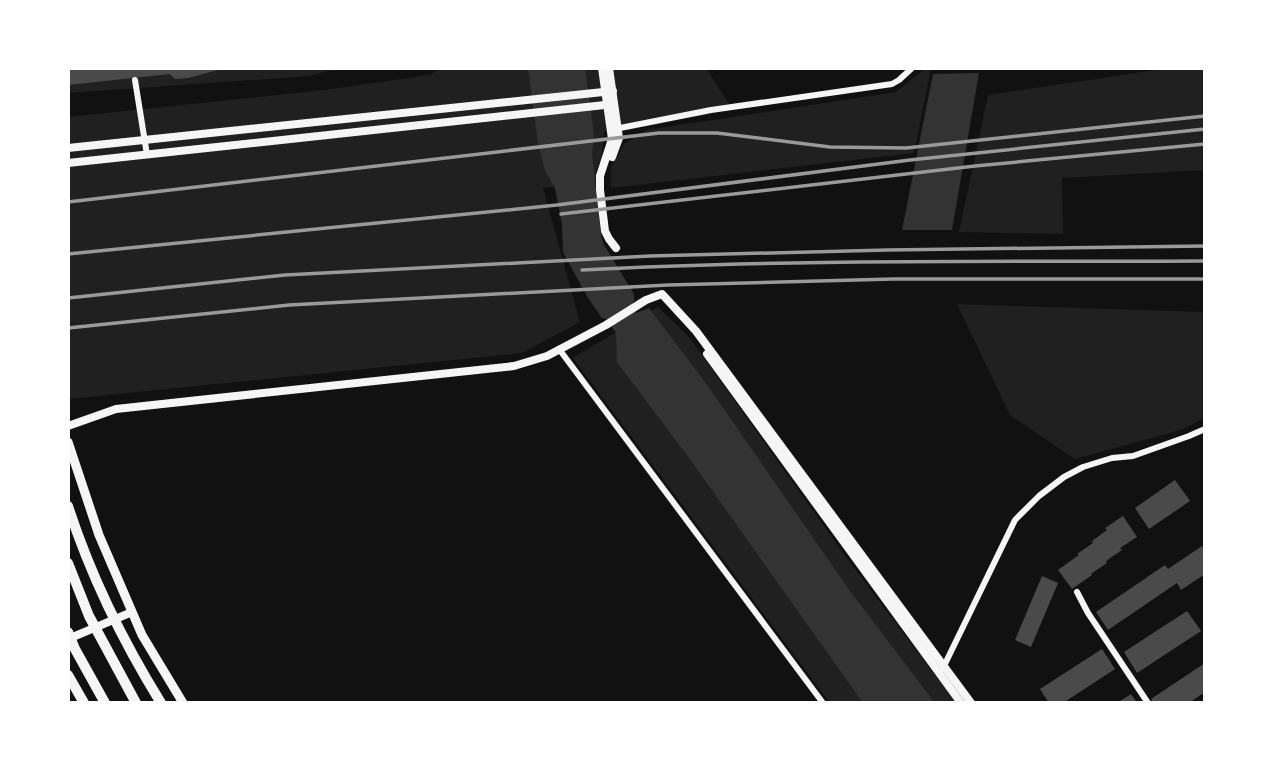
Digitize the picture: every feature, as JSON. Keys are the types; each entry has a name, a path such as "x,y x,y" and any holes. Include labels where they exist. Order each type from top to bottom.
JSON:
{"highway":[{"path":"68,506 107,607 161,703"},
{"path":"68,563 89,616 136,703"},
{"path":"68,632 105,703"},
{"path":"68,675 84,703"}],"main road":[{"path":"68,442 99,534 142,635 183,703"}],"street":[{"path":"603,68 607,104 619,138 604,177 604,190"},
{"path":"606,92 608,68"},
{"path":"615,129 711,110 892,84 912,68"},
{"path":"135,80 147,155"},
{"path":"68,148 606,92"},
{"path":"68,163 607,104"},
{"path":"608,219 619,248 605,231 600,183 615,129"},
{"path":"68,426 116,409 514,366 547,356 646,300 660,295 693,334 942,670 971,703"},
{"path":"559,349 822,703"},
{"path":"942,670 1015,520 1039,496 1064,477 1083,467 1112,458 1133,456 1205,429"},
{"path":"1077,592 1148,703"},
{"path":"68,639 132,612"},
{"path":"942,670 961,703"}],"shaded area":[{"path":"68,68 340,68 309,76 68,93"},
{"path":"442,68 706,68 729,104 604,131 597,182 543,188 580,322 522,353 69,399 68,117 324,90 430,75"},
{"path":"528,68 585,68 594,134 592,154 601,235 603,243 634,294 634,301 630,306 636,313 649,308 708,386 850,591 935,703 863,703 692,462 617,362 616,333 588,298 563,252 562,224 555,188 545,170 538,143"},
{"path":"926,68 931,68 914,153 611,188 611,168 624,144 647,130 896,92"},
{"path":"1170,68 1205,68 1205,170 1062,178 1063,234 959,232 988,95"},
{"path":"979,73 952,230 902,230 933,74"},
{"path":"957,304 1205,312 1205,417 1184,429 1075,459 1010,415"},
{"path":"658,307 689,337 846,557 956,703 830,703 573,358"}],"building":[{"path":"68,68 222,69 188,78 175,79 170,74 68,85"},
{"path":"1175,480 1190,501 1149,529 1135,508"},
{"path":"1123,516 1137,537 1072,589 1058,570 1093,543 1092,541 1107,530 1105,528"},
{"path":"1202,546 1205,550 1205,574 1181,590 1177,583 1108,630 1096,612 1165,565 1168,569"},
{"path":"1042,576 1058,583 1031,647 1015,640"},
{"path":"1187,611 1201,631 1137,673 1124,652"},
{"path":"1102,649 1115,669 1063,703 1049,703 1040,689"},
{"path":"1205,663 1205,692 1189,703 1154,703 1151,699"},
{"path":"1131,694 1137,703 1117,703"}],"railway":[{"path":"68,202 659,133 717,133 830,147 906,148 1205,116"},
{"path":"68,254 557,205 910,160 1205,129"},
{"path":"561,214 975,166 1205,144"},
{"path":"68,298 285,275 650,256 1205,246"},
{"path":"582,270 815,263 1205,261"},
{"path":"68,328 289,305 668,285 893,279 1205,279"}]}
